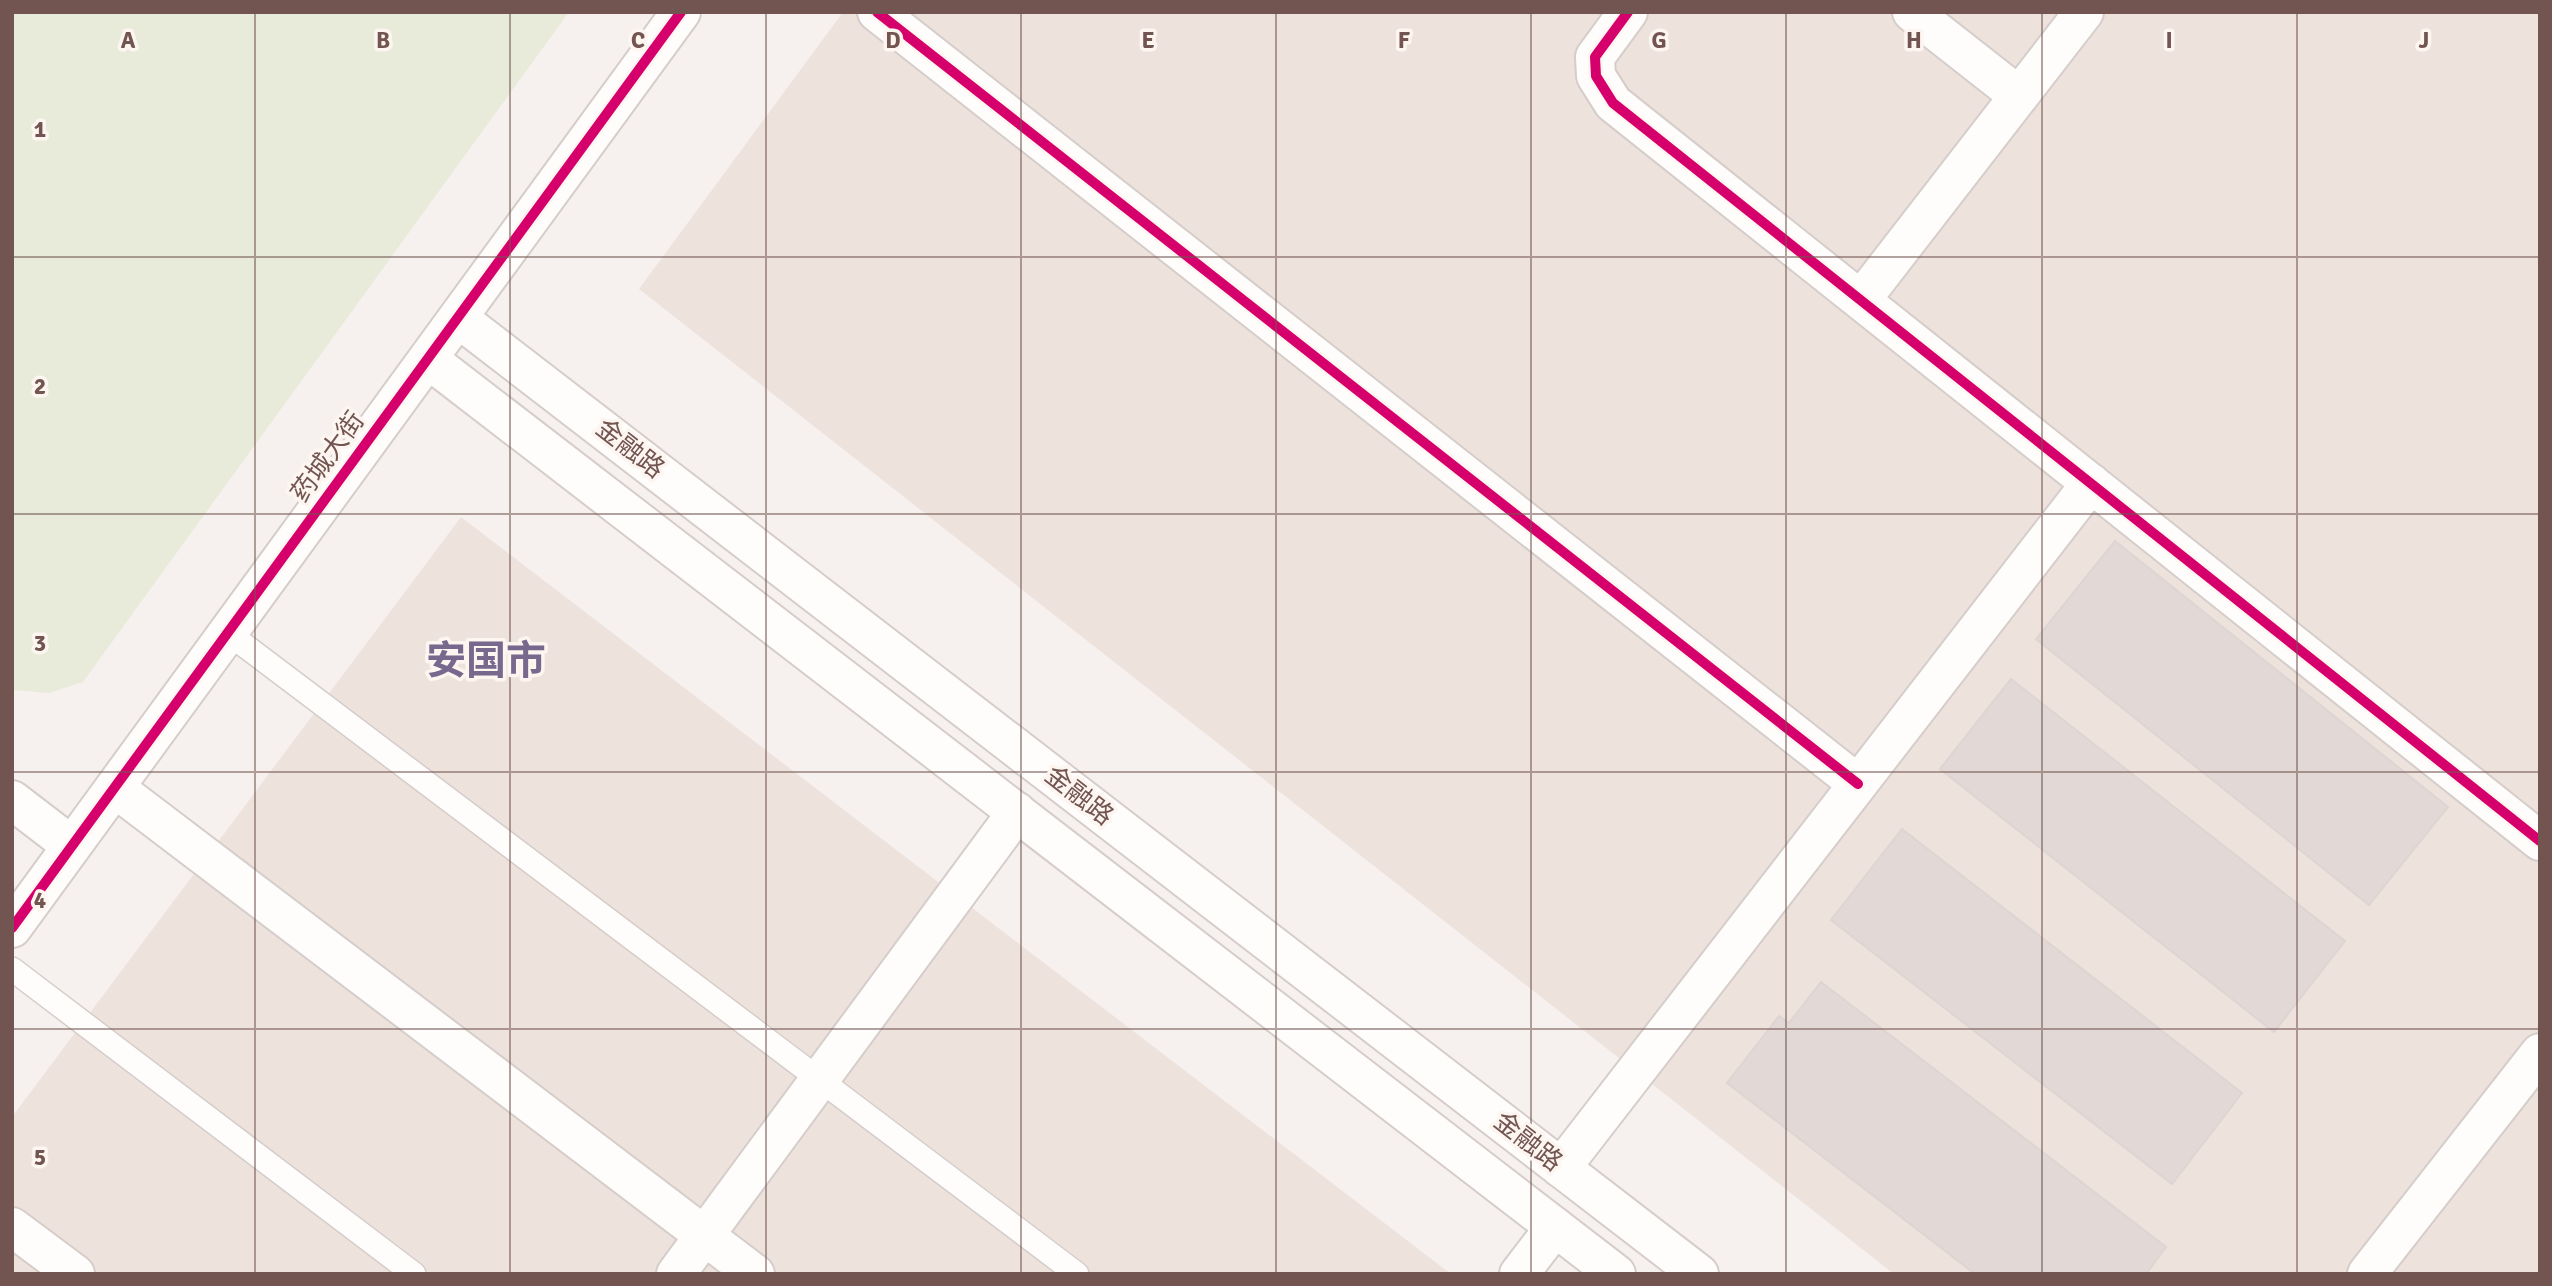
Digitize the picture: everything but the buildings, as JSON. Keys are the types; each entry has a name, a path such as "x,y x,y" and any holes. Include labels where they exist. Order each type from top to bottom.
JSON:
{"street":[{"name":"药城大街","path":"12,928 681,12"},
{"path":"877,12 1858,784"},
{"path":"1628,12 1595,57 1596,76 1613,103 2540,841"},
{"path":"1912,12 2019,96"},
{"path":"1861,300 2084,12"},
{"name":"金融路","path":"458,318 1699,1274"},
{"name":"金融路","path":"428,359 1616,1274"},
{"path":"1561,1168 2091,483"},
{"path":"115,788 755,1274"},
{"path":"12,800 72,846"},
{"path":"676,1274 1017,812"},
{"path":"2367,1274 2540,1053"},
{"path":"12,1227 75,1274"},
{"path":"1519,1274 1555,1227"}],"lane":[{"path":"228,633 1077,1274"},
{"path":"12,970 414,1274"}],"shaded area":[{"path":"843,12 2540,12 2540,1274 1894,1274 639,289"},
{"path":"461,517 1451,1274 12,1274 12,1117"}],"green space":[{"path":"12,12 569,12 83,682 49,693 12,690"}],"cycle path":[{"path":"12,928 681,12"},
{"path":"877,12 1858,784"},
{"path":"1628,12 1595,57 1596,76 1613,103 2540,841"}],"district":[{"name":"安国市","path":"486,661"}]}
